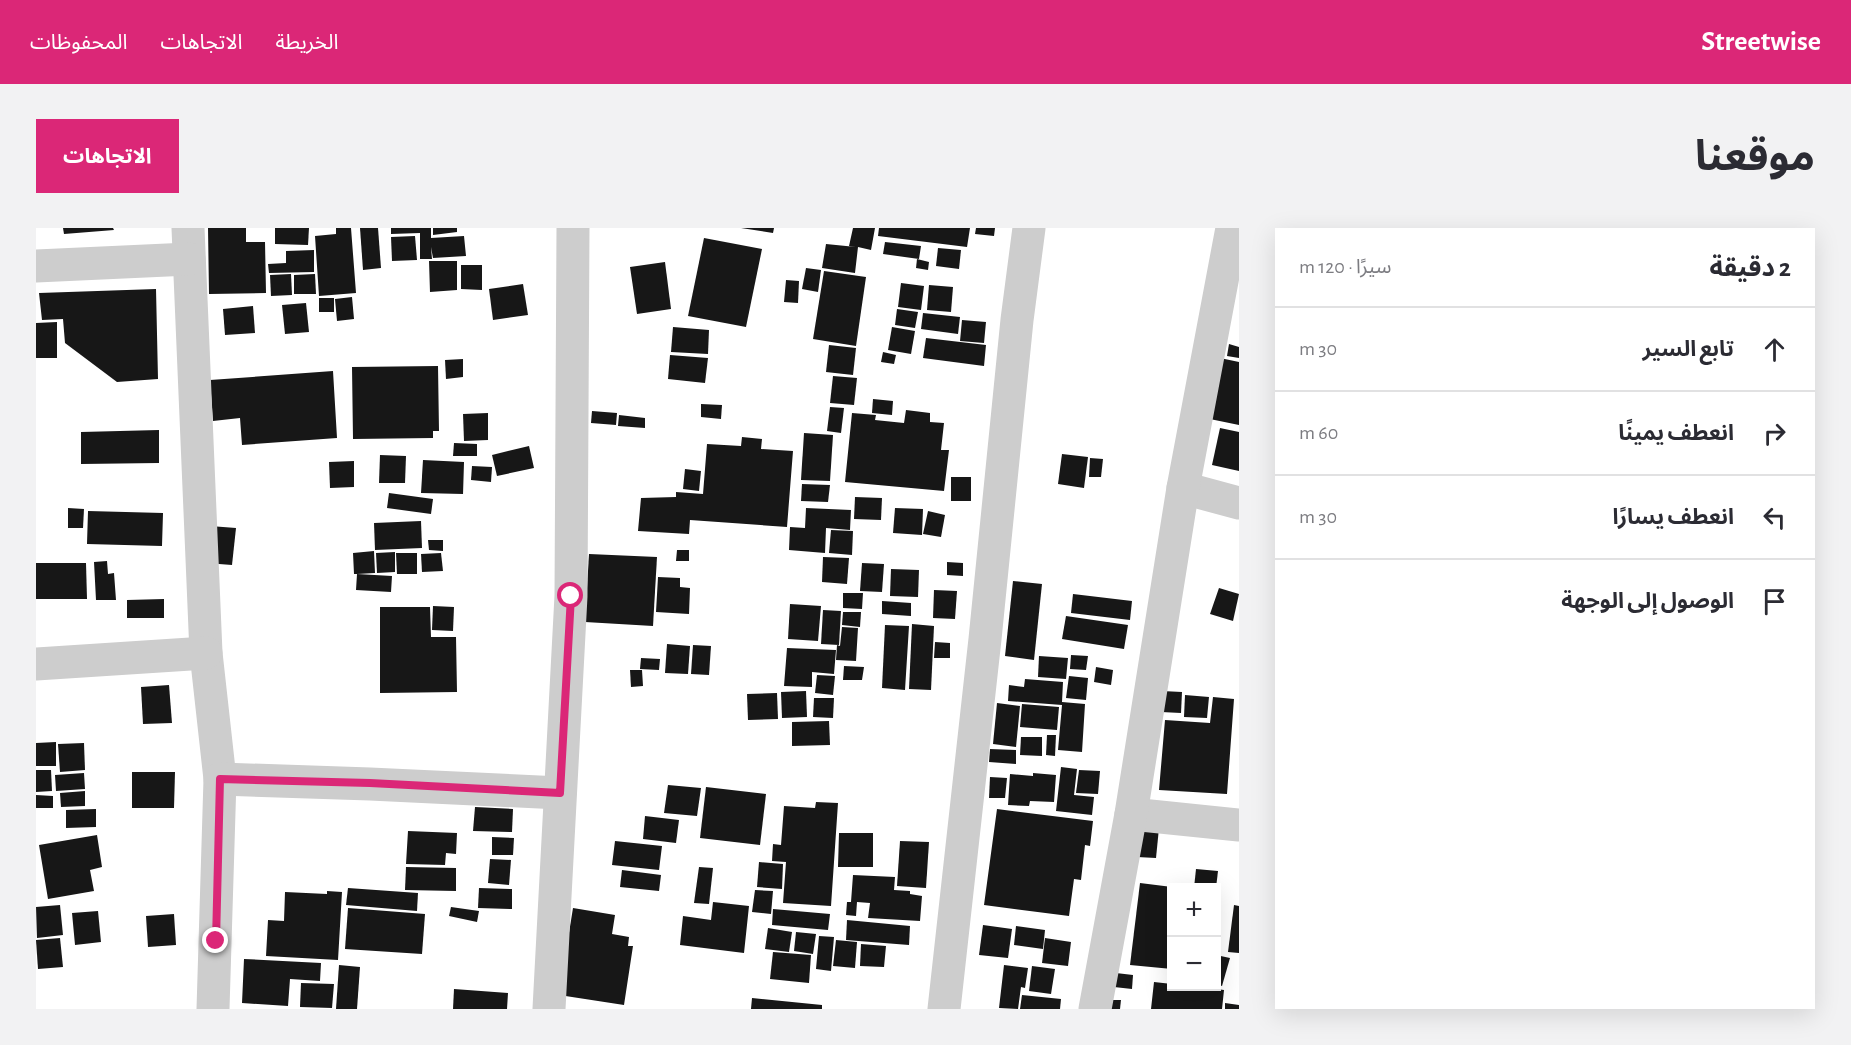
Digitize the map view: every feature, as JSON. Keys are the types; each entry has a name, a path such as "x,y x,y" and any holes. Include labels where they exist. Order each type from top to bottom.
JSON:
{"street":[{"path":"549,1009 571,596 573,228"},
{"path":"944,1009 984,651 1017,320 1029,228"},
{"path":"1095,1009 1131,814 1183,488 1232,228"},
{"path":"36,266 189,243 207,653 220,779 213,1009"},
{"path":"1183,488 1239,503"},
{"path":"36,664 207,653"},
{"path":"220,779 370,783 560,793"},
{"path":"1131,814 1239,825"}],"building":[{"path":"63,228 113,228 114,230 64,234"},
{"path":"208,228 246,228 246,242 265,242 266,293 209,294"},
{"path":"275,228 309,228 308,245 275,244"},
{"path":"336,228 351,228 356,293 319,296 315,236 336,234"},
{"path":"360,228 378,228 381,268 363,270"},
{"path":"391,228 431,228 431,238 464,236 466,256 433,258 431,247 432,259 420,259 420,233 391,234"},
{"path":"433,228 457,228 457,232 433,235"},
{"path":"741,228 774,228 773,233"},
{"path":"853,228 875,228 871,250 858,247 855,273 822,268 826,244 856,247 849,246"},
{"path":"879,228 970,228 967,247 878,236"},
{"path":"976,228 995,228 994,236 975,234"},
{"path":"415,236 417,260 392,261 391,237"},
{"path":"704,238 762,249 746,327 688,316"},
{"path":"885,242 921,246 919,259 883,254"},
{"path":"938,248 961,250 959,269 936,266"},
{"path":"314,250 314,272 269,273 268,264 286,263 286,251"},
{"path":"917,259 929,262 928,270 916,268"},
{"path":"429,261 457,261 457,290 430,292"},
{"path":"665,262 671,309 637,314 630,267"},
{"path":"461,265 482,265 482,290 461,289"},
{"path":"806,268 821,270 818,292 802,289"},
{"path":"824,271 866,277 856,346 813,339"},
{"path":"291,274 292,295 271,296 270,275"},
{"path":"315,274 316,294 294,294 294,275"},
{"path":"786,280 799,281 798,303 784,302"},
{"path":"901,283 924,286 921,310 898,307"},
{"path":"523,284 528,315 493,320 489,289"},
{"path":"929,285 953,287 951,312 927,310"},
{"path":"156,289 158,379 117,382 65,343 63,319 42,320 39,293"},
{"path":"352,297 354,319 337,321 335,299"},
{"path":"319,298 334,298 334,312 319,312"},
{"path":"306,303 309,332 285,334 282,305"},
{"path":"253,306 255,333 225,335 223,309"},
{"path":"897,309 918,312 915,328 895,325"},
{"path":"923,313 960,317 958,334 921,329"},
{"path":"962,320 986,322 984,343 960,341"},
{"path":"57,322 57,358 36,358 36,323"},
{"path":"673,327 709,330 708,354 671,352"},
{"path":"892,327 915,331 911,354 888,350"},
{"path":"926,338 986,345 984,366 923,358"},
{"path":"1229,344 1239,347 1239,358 1227,356"},
{"path":"829,345 856,348 853,375 826,372"},
{"path":"883,352 896,355 894,364 881,362"},
{"path":"670,355 708,358 705,383 668,379"},
{"path":"1220,358 1239,362 1239,425 1205,418"},
{"path":"463,359 463,377 446,379 445,360"},
{"path":"438,366 439,431 433,431 433,438 353,439 352,367"},
{"path":"333,371 337,438 242,445 240,418 213,421 210,380"},
{"path":"833,376 857,378 854,405 830,403"},
{"path":"873,399 893,401 892,415 872,413"},
{"path":"701,404 722,405 721,419 701,417"},
{"path":"830,407 844,408 841,433 827,431"},
{"path":"906,410 930,413 930,422 944,423 941,450 949,450 944,491 845,482 852,413 876,415 875,420 904,423"},
{"path":"592,411 617,413 616,425 591,423"},
{"path":"488,413 488,440 464,441 463,414"},
{"path":"619,415 645,418 645,428 618,426"},
{"path":"1220,428 1239,432 1239,471 1212,465"},
{"path":"159,430 159,463 81,464 81,432"},
{"path":"804,433 833,435 830,481 801,480"},
{"path":"742,437 762,439 761,449 793,451 787,527 690,520 689,534 638,531 641,498 676,497 676,492 703,494 707,444 741,446"},
{"path":"454,443 477,444 477,456 453,456"},
{"path":"529,446 534,468 497,476 492,455"},
{"path":"1062,454 1088,457 1084,488 1058,484"},
{"path":"380,455 406,456 405,483 379,483"},
{"path":"1090,458 1103,459 1101,477 1089,477"},
{"path":"423,460 464,462 463,494 421,493"},
{"path":"354,461 354,487 330,488 329,462"},
{"path":"472,466 492,467 491,482 471,480"},
{"path":"685,469 701,471 699,491 683,489"},
{"path":"951,477 971,477 971,501 951,501"},
{"path":"802,484 830,485 828,502 801,501"},
{"path":"389,493 433,499 431,514 387,508"},
{"path":"855,497 882,498 881,520 854,519"},
{"path":"68,508 84,509 83,528 68,528"},
{"path":"806,508 851,510 850,530 826,528 825,553 789,550 790,527 805,528"},
{"path":"895,508 923,509 922,535 893,533"},
{"path":"88,511 163,513 162,546 87,544"},
{"path":"928,511 945,515 941,537 923,534"},
{"path":"421,521 422,548 375,550 374,523"},
{"path":"210,526 236,528 232,565 206,563"},
{"path":"831,530 853,531 852,555 829,553"},
{"path":"428,540 443,540 443,551 429,550"},
{"path":"677,550 689,550 689,561 676,561"},
{"path":"374,551 375,573 354,574 353,553"},
{"path":"395,552 395,572 377,573 376,553"},
{"path":"396,553 417,553 417,574 397,574"},
{"path":"441,553 443,571 422,572 421,554"},
{"path":"589,554 657,557 653,626 585,622"},
{"path":"823,557 849,558 847,584 822,582"},
{"path":"107,561 108,574 114,573 116,600 96,600 94,562"},
{"path":"947,562 963,563 963,576 947,575"},
{"path":"36,563 86,563 87,599 36,599"},
{"path":"862,563 884,564 882,592 860,591"},
{"path":"891,569 919,570 918,597 890,596"},
{"path":"357,574 392,576 391,592 356,590"},
{"path":"658,577 680,578 680,587 690,588 689,614 656,612"},
{"path":"1013,581 1042,584 1034,660 1005,656"},
{"path":"1219,588 1239,594 1233,621 1210,614"},
{"path":"934,590 957,591 955,619 933,618"},
{"path":"843,593 863,593 862,609 843,608"},
{"path":"1073,594 1132,601 1130,620 1071,613"},
{"path":"164,599 164,618 127,618 127,600"},
{"path":"882,601 911,603 911,616 882,614"},
{"path":"790,604 821,606 818,641 788,639"},
{"path":"433,606 454,607 453,631 432,630"},
{"path":"380,607 430,607 431,637 456,637 457,692 380,693"},
{"path":"823,610 841,611 839,645 821,644"},
{"path":"843,612 861,612 860,627 842,625"},
{"path":"1066,616 1128,625 1124,649 1062,639"},
{"path":"912,624 934,626 931,690 909,689"},
{"path":"885,625 909,626 905,690 882,688"},
{"path":"842,627 858,628 856,661 836,660"},
{"path":"935,642 950,643 950,658 934,658"},
{"path":"667,644 690,646 688,674 665,673"},
{"path":"693,645 711,646 709,675 691,674"},
{"path":"787,648 836,650 834,674 812,672 812,687 784,686"},
{"path":"1071,655 1088,656 1086,670 1070,669"},
{"path":"1039,656 1068,658 1066,679 1038,677"},
{"path":"641,658 660,659 659,670 640,669"},
{"path":"844,666 864,667 862,680 843,680"},
{"path":"1096,667 1113,670 1111,685 1094,682"},
{"path":"630,670 642,670 643,686 631,687"},
{"path":"817,675 835,676 833,695 815,693"},
{"path":"1069,676 1088,678 1086,700 1066,698"},
{"path":"1025,679 1063,682 1062,702 1085,704 1082,752 1058,750 1062,705 1008,701 1009,685 1024,687"},
{"path":"169,685 172,723 143,724 141,687"},
{"path":"806,691 807,717 782,718 781,692"},
{"path":"1162,691 1182,692 1181,713 1161,712"},
{"path":"777,693 778,719 748,720 747,694"},
{"path":"1185,695 1209,697 1207,718 1184,717"},
{"path":"1213,697 1234,699 1227,794 1159,790 1165,720 1210,723"},
{"path":"814,698 834,698 833,718 813,717"},
{"path":"997,703 1020,706 1016,747 993,744"},
{"path":"1022,704 1059,707 1057,730 1020,727"},
{"path":"829,721 830,745 792,746 792,722"},
{"path":"1047,735 1056,735 1055,756 1046,755"},
{"path":"1021,737 1042,737 1042,756 1020,755"},
{"path":"56,742 56,766 36,766 36,743"},
{"path":"84,743 85,770 60,772 58,744"},
{"path":"990,749 1016,750 1016,764 989,762"},
{"path":"1061,767 1077,769 1074,795 1094,797 1092,815 1056,811"},
{"path":"36,770 51,770 52,791 36,792"},
{"path":"1079,770 1100,771 1098,794 1076,793"},
{"path":"132,772 175,772 174,808 132,808"},
{"path":"84,773 85,789 56,791 55,775"},
{"path":"1033,773 1056,775 1054,802 1030,801 1029,806 1008,805 1010,774 1033,776"},
{"path":"990,777 1007,778 1005,798 989,798"},
{"path":"668,785 701,788 697,816 664,813"},
{"path":"706,787 766,794 760,845 700,838"},
{"path":"85,791 85,806 61,807 60,793"},
{"path":"36,795 53,796 53,808 36,808"},
{"path":"816,802 838,803 831,906 783,903 786,862 772,861 773,844 781,845 784,806 815,808"},
{"path":"475,807 513,809 512,832 473,831"},
{"path":"96,809 96,827 66,828 66,810"},
{"path":"997,809 1093,821 1090,846 1085,845 1081,880 1074,879 1069,916 984,905"},
{"path":"645,816 679,820 676,843 643,839"},
{"path":"1141,826 1159,828 1156,858 1137,857"},
{"path":"408,831 457,833 456,854 446,853 445,865 406,864"},
{"path":"839,833 873,833 873,867 838,867"},
{"path":"97,835 102,867 90,870 94,891 48,899 39,845"},
{"path":"492,837 514,838 513,855 492,855"},
{"path":"615,841 662,846 659,870 612,865"},
{"path":"900,841 929,842 926,888 897,886"},
{"path":"490,859 511,860 509,885 488,883"},
{"path":"759,862 783,864 782,889 757,887"},
{"path":"406,867 456,868 456,891 405,890"},
{"path":"699,867 713,868 709,904 694,903"},
{"path":"1196,869 1218,871 1217,883 1195,883"},
{"path":"622,870 661,875 659,891 620,887"},
{"path":"853,875 895,877 894,890 910,891 910,894 922,896 920,921 868,918 870,903 857,902 856,916 846,915 847,902 851,902"},
{"path":"1140,883 1167,886 1167,969 1130,965"},
{"path":"348,888 418,893 417,911 346,905"},
{"path":"479,888 512,889 512,909 478,908"},
{"path":"755,890 773,891 771,914 752,912"},
{"path":"327,891 342,892 338,960 266,956 268,920 284,921 285,892 327,894"},
{"path":"713,902 749,906 744,953 680,945 683,916 711,920"},
{"path":"60,905 63,935 37,938 36,907"},
{"path":"1234,905 1239,906 1239,953 1228,952"},
{"path":"451,907 479,911 477,922 449,916"},
{"path":"348,908 425,914 422,954 345,949"},
{"path":"573,908 615,915 612,934 629,937 628,946 633,946 624,1005 559,995"},
{"path":"773,909 830,914 828,930 772,925"},
{"path":"98,911 101,942 75,945 72,913"},
{"path":"174,914 176,945 148,947 146,916"},
{"path":"847,920 910,926 909,945 846,940"},
{"path":"983,925 1012,929 1008,958 979,955"},
{"path":"1016,926 1045,930 1043,949 1014,945"},
{"path":"768,928 792,932 789,952 765,949"},
{"path":"796,932 816,934 813,954 794,951"},
{"path":"819,936 834,937 831,971 816,969"},
{"path":"60,938 63,967 38,969 36,940"},
{"path":"1045,938 1071,942 1068,966 1042,963"},
{"path":"836,940 857,942 855,968 833,966"},
{"path":"861,944 886,946 884,967 860,966"},
{"path":"773,952 811,955 809,983 770,979"},
{"path":"1221,956 1230,958 1221,986"},
{"path":"244,959 321,963 320,981 290,979 288,1006 242,1003"},
{"path":"339,965 360,967 357,1009 336,1009"},
{"path":"1004,965 1028,968 1025,988 1021,987 1018,1009 999,1008"},
{"path":"1032,966 1055,969 1051,994 1029,991"},
{"path":"1116,973 1133,975 1132,989 1114,987"},
{"path":"1154,982 1167,983 1167,991 1224,990 1222,1009 1151,1009"},
{"path":"301,983 334,984 332,1008 300,1007"},
{"path":"454,989 508,993 507,1009 453,1009"},
{"path":"1022,995 1061,999 1060,1009 1020,1009"},
{"path":"752,998 822,1005 822,1009 751,1009"},
{"path":"1107,1000 1121,1000 1120,1009 1107,1009"},
{"path":"1225,1003 1239,1005 1239,1009 1225,1009"}],"route":[{"path":"216,941 220,779 370,783 560,793 571,596"}]}
